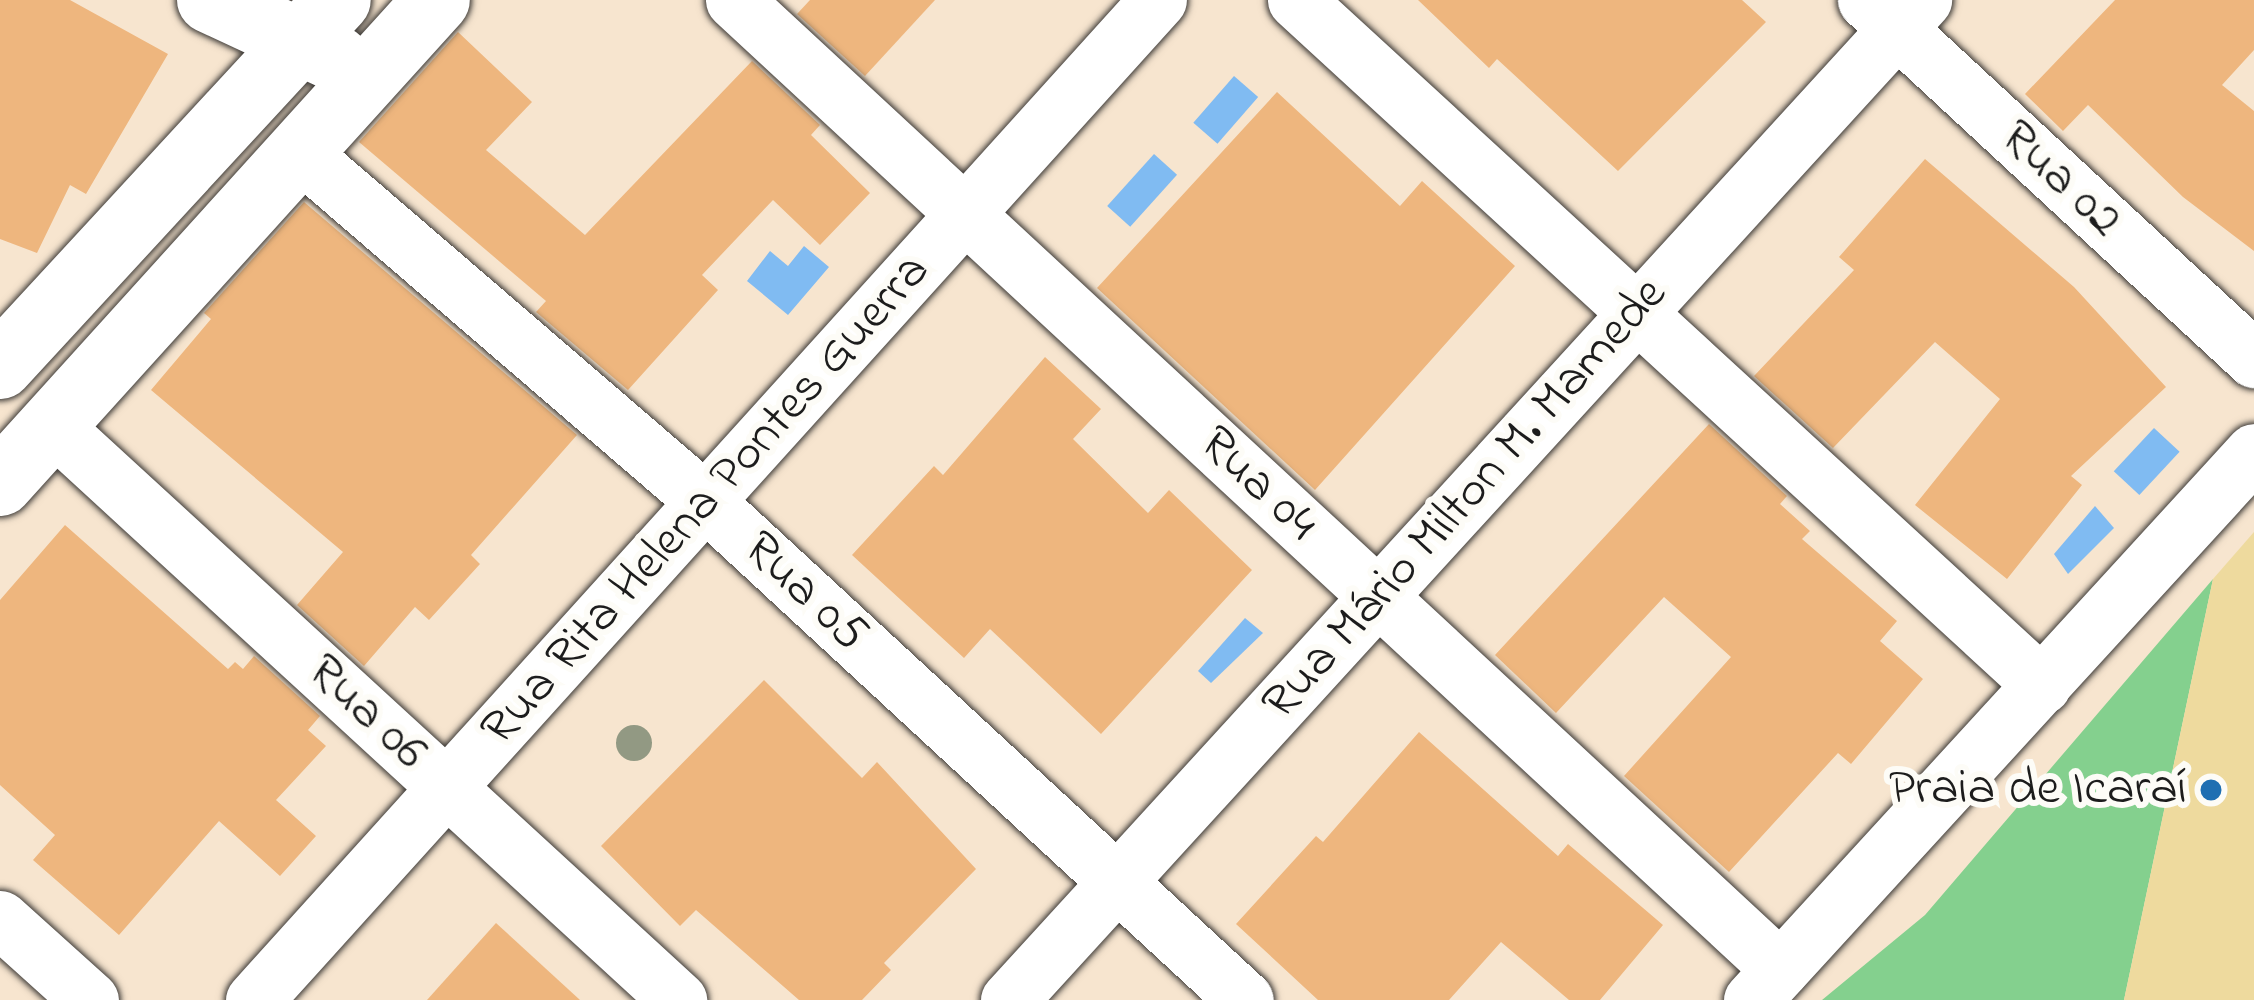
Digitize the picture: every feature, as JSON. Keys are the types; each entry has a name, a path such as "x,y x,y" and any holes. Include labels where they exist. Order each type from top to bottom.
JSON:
{"main road":[{"path":"210,0 319,20 367,74"},
{"path":"0,483 437,0"},
{"path":"0,365 319,20"}],"street":[{"name":"Rua 04","path":"734,0 1376,598 1766,984"},
{"name":"Rua Rita Helena Pontes Guerra","path":"254,1000 1158,0"},
{"path":"1296,0 1634,316 2042,685"},
{"name":"Rua Mário Milton M. Mamede","path":"1009,1000 1634,316 1896,10"},
{"name":"Rua 02","path":"1896,10 2254,359"},
{"name":"Rua 05","path":"298,151 707,503 1245,1000"},
{"name":"Rua 06","path":"52,426 678,1000"},
{"path":"1766,984 2254,452"},
{"path":"0,919 90,1000"}],"green space":[{"path":"2213,579 2124,1000 1822,1000 1925,915"}],"sand":[{"name":"Praia de Icaraí","path":"2254,532 2254,1000 2124,1000 2213,579"}],"water":[{"path":"1234,76 1258,97 1217,144 1193,123"},
{"path":"1154,154 1177,175 1130,227 1107,206"},
{"path":"804,246 829,267 788,315 747,281 770,251 788,266"},
{"path":"2154,428 2180,452 2139,495 2114,471"},
{"path":"2095,506 2114,528 2068,574 2054,554"},
{"path":"1245,618 1263,633 1211,683 1198,671"}],"building":[{"path":"0,0 70,0 168,54 86,194 70,185 37,253 0,239"},
{"path":"810,0 935,0 865,76 797,14"},
{"path":"1418,0 1742,0 1766,22 1618,171 1497,59 1489,68"},
{"path":"2115,0 2254,0 2254,50 2222,85 2254,111 2254,251 2183,197 2088,105 2063,131 2025,94"},
{"path":"458,32 532,102 486,150 585,235 752,61 820,125 811,135 870,193 820,245 773,200 702,275 718,290 628,390 536,312 546,301 359,142"},
{"path":"1277,92 1400,206 1422,181 1515,266 1315,490 1097,288"},
{"path":"1925,159 2074,287 2166,387 2071,476 2082,485 2007,579 1915,505 2000,399 1935,342 1833,448 1754,376 1854,270 1839,257"},
{"path":"304,202 577,435 471,555 480,564 429,620 415,607 364,666 297,605 343,552 151,390 211,319 204,313"},
{"path":"1045,357 1101,409 1073,439 1148,513 1169,490 1252,570 1101,734 990,629 964,658 852,555 934,466 943,475"},
{"path":"1709,424 1787,496 1780,504 1810,531 1802,539 1897,621 1880,641 1923,679 1851,764 1838,753 1729,872 1624,776 1731,657 1664,597 1556,713 1495,655"},
{"path":"65,525 228,669 235,662 243,669 254,656 320,716 308,730 326,746 276,800 316,836 280,876 219,821 119,935 33,860 55,835 0,785 0,600"},
{"path":"764,680 862,778 877,762 976,869 884,963 891,970 862,1000 799,1000 696,910 680,926 601,846"},
{"path":"1419,732 1558,856 1568,844 1663,925 1600,1000 1569,1000 1501,942 1449,1000 1318,1000 1236,924 1316,836 1323,842"},
{"path":"496,923 580,1000 427,1000"}],"place":[{"name":"Praia de Icaraí","path":"2211,790"}]}
